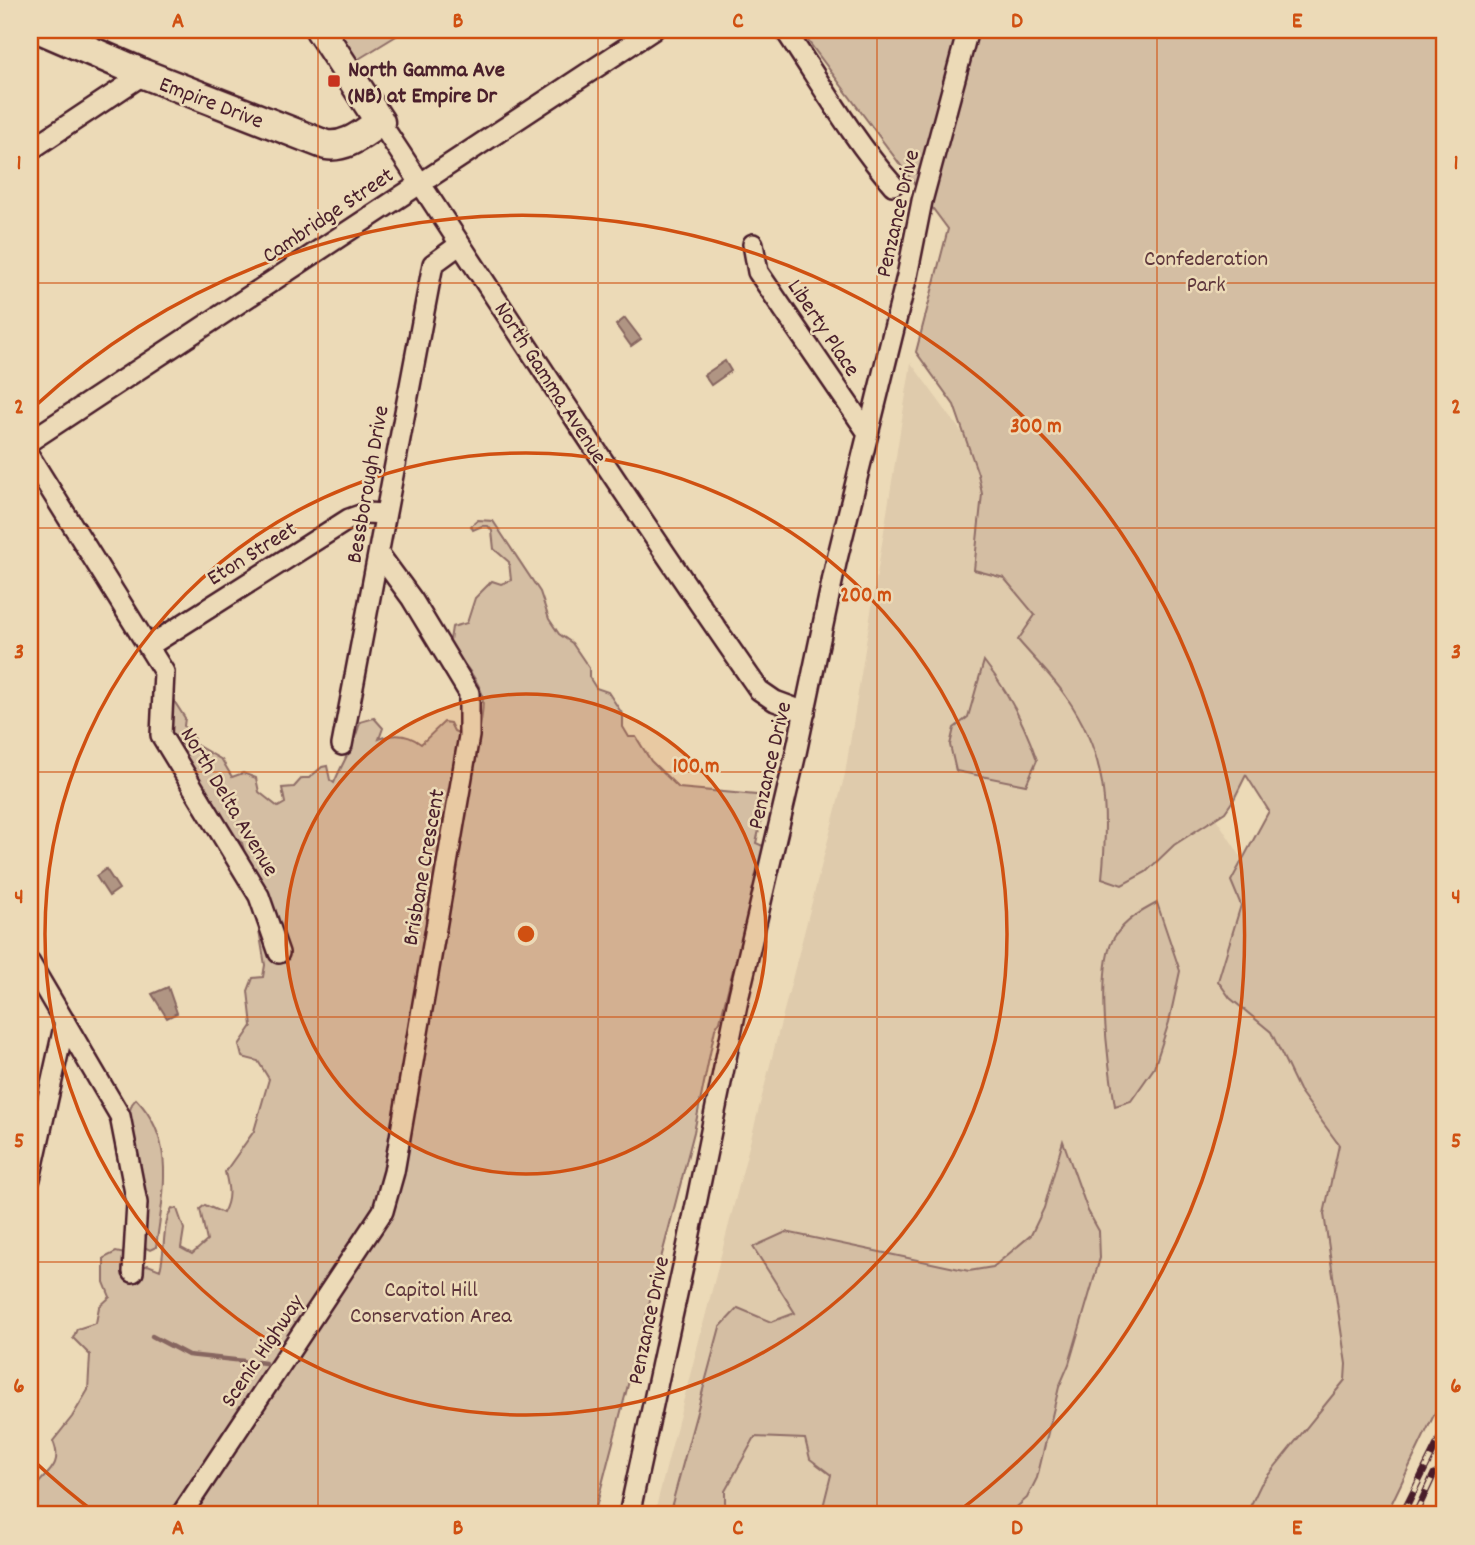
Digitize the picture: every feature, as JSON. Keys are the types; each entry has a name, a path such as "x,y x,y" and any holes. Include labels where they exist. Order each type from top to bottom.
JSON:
{"street":[{"name":"Empire Drive","path":"43,30 144,74 326,145 344,145 380,122"},
{"name":"North Gamma Avenue","path":"320,30 459,245 759,690 775,701 805,712"},
{"name":"Cambridge Street","path":"30,441 653,30"},
{"path":"785,30 856,136 893,185"},
{"name":"Penzance Drive","path":"629,1515 739,995 805,712 836,564 907,276 922,201 968,30"},
{"path":"30,150 144,74"},
{"name":"Liberty Place","path":"753,244 758,271 868,433"},
{"name":"Bessborough Drive","path":"342,745 433,264 459,245"},
{"name":"North Delta Avenue","path":"30,457 164,672 161,735 260,896 279,953"},
{"name":"Eton Street","path":"149,646 349,519 366,513 385,514"},
{"name":"Brisbane Crescent","path":"379,554 412,599 469,694 469,726 394,1172 383,1211"},
{"path":"30,963 120,1116 137,1203 133,1272"},
{"path":"30,1179 65,1021"},
{"name":"Scenic Highway","path":"181,1515 383,1211"}],"shaded area":[{"path":"625,318 641,339 631,346 616,325"},
{"path":"725,361 731,371 711,385 704,375"},
{"path":"911,363 999,483 1445,1172 1353,1515 654,1515 845,774"},
{"path":"106,869 119,889 109,896 96,876"},
{"path":"168,987 177,1013 167,1018 152,994"}],"green space":[{"path":"337,30 406,30 357,60"},
{"name":"Confederation Park","path":"800,30 1445,30 1445,1392 1386,1515 1246,1515 1261,1484 1345,1380 1346,1364 1324,1214 1339,1145 1299,1090 1271,1032 1230,998 1218,981 1241,905 1231,881 1269,811 1246,775 1225,812 1174,845 1146,872 1122,885 1102,878 1105,806 1090,741 1062,690 1018,640 1035,615 1004,578 974,570 982,494 978,474 954,405 916,352 948,229"},
{"name":"Capitol Hill Conservation Area","path":"478,520 493,521 540,592 549,619 559,634 572,643 589,668 589,677 596,688 608,692 623,715 623,727 629,737 636,737 651,761 679,788 767,796 756,843 763,846 765,852 755,916 734,966 720,1021 715,1029 694,1132 594,1515 30,1515 30,1497 54,1466 56,1451 53,1441 88,1390 90,1355 73,1338 77,1329 96,1323 99,1307 110,1297 104,1282 104,1258 116,1252 125,1254 127,1274 148,1265 160,1270 166,1223 172,1208 177,1209 184,1229 181,1248 192,1254 207,1241 200,1209 205,1205 223,1213 229,1193 225,1172 254,1131 269,1079 258,1061 242,1057 239,1045 252,1026 248,991 253,978 263,977 265,965 259,930 261,879 248,865 242,843 234,838 221,814 165,735 167,700 174,701 185,718 184,726 194,738 192,748 196,745 222,760 232,777 243,773 256,778 259,792 278,807 285,803 282,788 294,787 302,778 309,778 322,767 327,766 330,780 334,783 360,722 374,718 383,728 379,739 401,736 421,744 444,722 450,723 454,731 460,734 461,741 452,778 466,782 478,736 483,699 475,679 449,647 452,627 467,623 475,598 492,581 501,584 511,580 509,562 494,549 492,531 488,526 473,530 471,526"},
{"path":"984,661 1015,708 1037,760 1026,785 956,771 950,745 954,728 968,717"},
{"path":"1157,903 1180,971 1169,1022 1154,1068 1131,1101 1115,1106 1105,1019 1105,970 1115,936 1139,913"},
{"path":"136,1099 149,1115 157,1132 164,1169 156,1247 150,1250 140,1245 125,1125"},
{"path":"1063,1141 1088,1211 1099,1231 1100,1258 1069,1364 1059,1387 1037,1478 1027,1498 1011,1512 1002,1515 821,1515 831,1475 810,1459 805,1439 755,1437 725,1491 725,1515 669,1515 720,1327 738,1308 771,1322 795,1313 753,1247 786,1232 969,1271 993,1267 1031,1235 1044,1208"}],"waterway":[{"path":"152,1336 188,1355 244,1361"},
{"path":"257,1362 265,1363"}],"railway":[{"path":"1402,1515 1445,1428"},
{"path":"1415,1515 1434,1474"}],"place":[{"name":"North Gamma Ave (NB) at Empire Dr","path":"334,81"}]}
